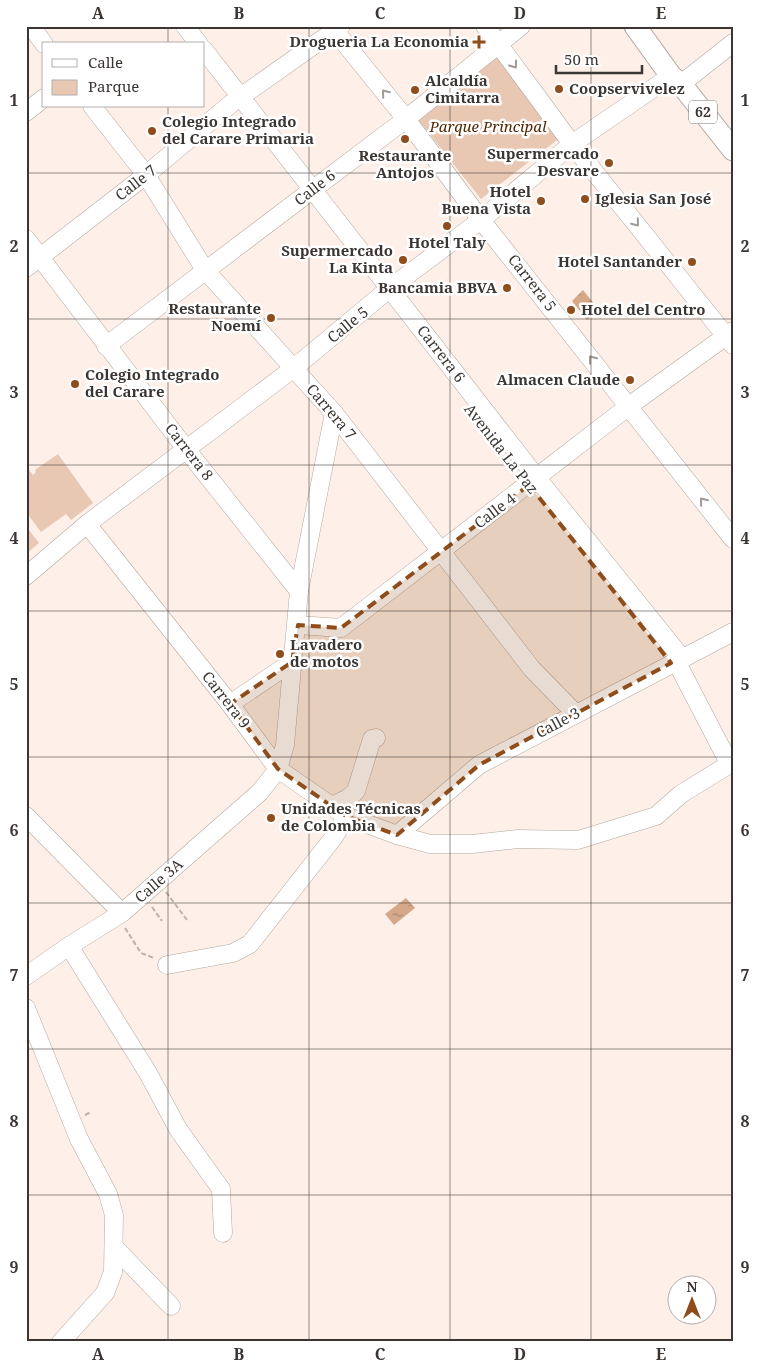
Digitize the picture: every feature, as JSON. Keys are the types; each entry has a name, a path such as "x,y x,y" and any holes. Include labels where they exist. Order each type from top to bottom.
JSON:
{"main road":[{"name":"62","path":"635,26 733,150"}],"street":[{"path":"31,26 43,42"},
{"path":"172,26 184,42"},
{"path":"185,26 197,42"},
{"path":"485,26 572,144 731,337"},
{"name":"Calle 6","path":"106,346 406,119 521,26"},
{"name":"Calle 7","path":"33,263 146,175 236,100 335,28"},
{"name":"Carrera 5","path":"335,28 481,220 733,540"},
{"name":"Calle 5","path":"26,576 87,524 294,368 386,292 481,220 572,144 733,43"},
{"name":"Carrera 6","path":"205,52 236,100 533,482 676,660 731,762"},
{"path":"205,68 236,100"},
{"path":"26,112 42,100"},
{"name":"Carrera 7","path":"94,108 146,175 204,270 334,413 532,669 576,714"},
{"name":"Carrera 8","path":"26,239 33,263 106,346 299,592"},
{"name":"Calle 4","path":"298,626 340,628 533,482 629,406 731,337"},
{"path":"278,769 285,745 292,662 298,626 299,592 334,413"},
{"name":"Carrera 9","path":"87,524 230,704 278,769 346,816 397,835 430,844 472,844 518,839 578,840 656,816 681,794 731,762"},
{"name":"Calle 3","path":"397,835 479,765 676,660 733,632"},
{"path":"230,704 292,662"},
{"path":"331,806 347,799 356,791 372,740 376,738"},
{"name":"Calle 3A","path":"26,976 120,914 260,792 278,769"},
{"path":"26,816 120,914"},
{"path":"167,965 232,953 250,944 334,837 346,816"},
{"path":"69,946 148,1073 178,1129 220,1189 223,1233"},
{"path":"26,1008 79,1139 108,1194 114,1215 115,1248 113,1272 105,1293 61,1342"},
{"path":"115,1248 171,1306"}],"path":[{"path":"158,881 187,920"},
{"path":"144,894 162,921"},
{"path":"120,914 141,953 167,965"}],"highlighted area":[{"path":"529,485 671,663 479,765 397,835 346,816 278,769 230,704 292,662 298,625 341,628"}],"green space":[{"name":"Parque Principal","path":"496,55 561,137 481,199 416,117"},
{"path":"58,454 93,503 71,520 66,514 41,532 26,512 26,466 33,475 36,472 35,470"},
{"path":"26,526 39,543 26,554"}],"water":[{"path":"583,290 599,310 587,320 572,301"},
{"path":"406,898 415,908 394,925 385,914"}],"place":[{"name":"Drogueria La Economia","path":"479,42"},
{"name":"Coopservivelez","path":"559,89"},
{"name":"Alcaldía Cimitarra","path":"415,90"},
{"name":"Colegio Integrado del Carare Primaria","path":"152,131"},
{"name":"Restaurante Antojos","path":"405,139"},
{"name":"Supermercado Desvare","path":"609,163"},
{"name":"Iglesia San José","path":"585,199"},
{"name":"Hotel Buena Vista","path":"541,201"},
{"name":"Hotel Taly","path":"447,226"},
{"name":"Supermercado La Kinta","path":"403,260"},
{"name":"Hotel Santander","path":"692,262"},
{"name":"Bancamia BBVA","path":"507,288"},
{"name":"Hotel del Centro","path":"571,310"},
{"name":"Restaurante Noemí","path":"271,318"},
{"name":"Almacen Claude","path":"630,380"},
{"name":"Colegio Integrado del Carare","path":"75,384"},
{"name":"Lavadero de motos","path":"280,654"},
{"name":"Unidades Técnicas de Colombia","path":"271,818"}]}
